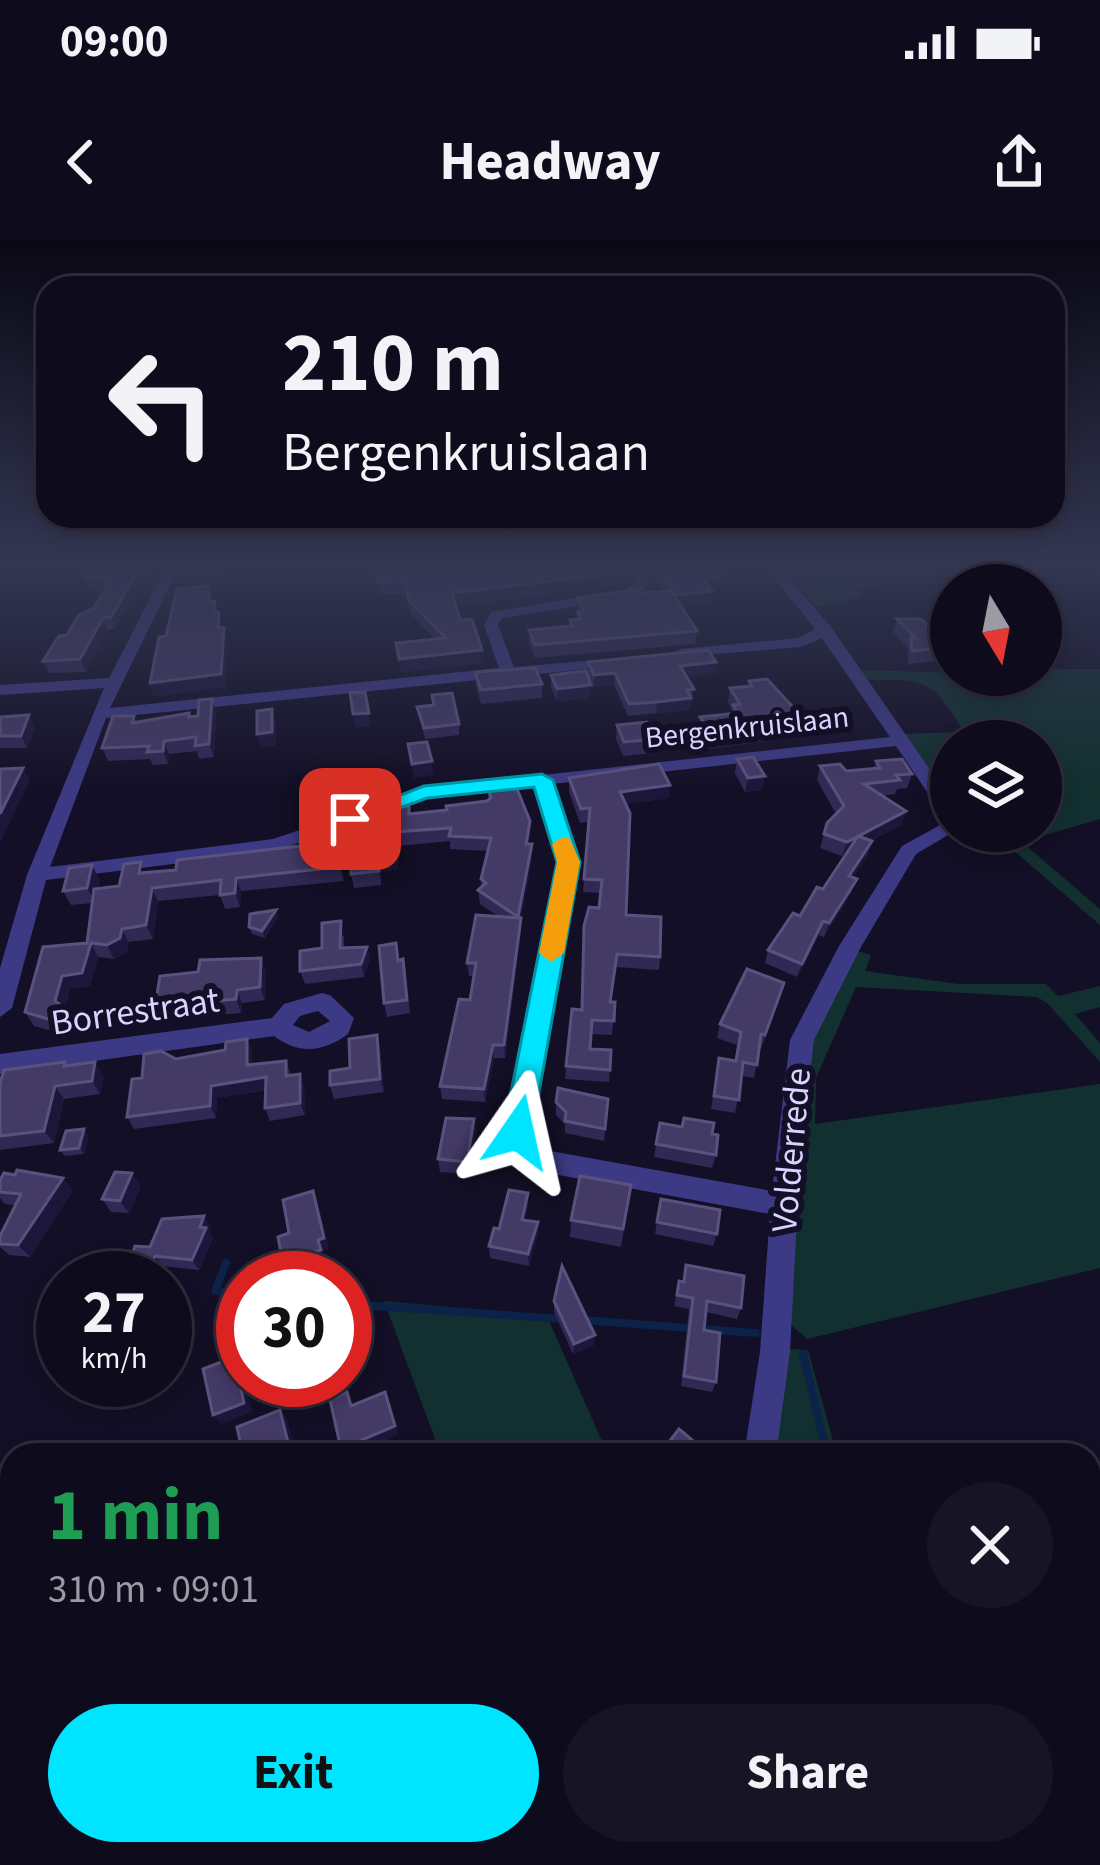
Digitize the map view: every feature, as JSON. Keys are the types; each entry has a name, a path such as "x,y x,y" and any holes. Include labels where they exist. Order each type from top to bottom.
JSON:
{"street":[{"path":"0,1008 37,875 99,714 137,639"},
{"path":"496,639 508,672"},
{"path":"666,656 806,639"},
{"path":"830,639 930,784"},
{"path":"801,641 837,652"},
{"path":"99,714 644,658"},
{"path":"0,690 115,682"},
{"name":"Bergenkruislaan","path":"37,875 276,845 424,793 899,741"},
{"path":"542,780 568,862 518,1132 538,1160 784,1204"},
{"name":"Volderrede","path":"762,1443 775,1352 795,1068 802,1040 850,946 909,850 930,838"},
{"name":"Borrestraat","path":"0,1064 279,1026"}],"green space":[{"path":"1062,669 1100,669 1100,819 1062,830 1062,720 957,720 938,696 1062,696"},
{"path":"857,670 930,672 930,688 901,680 864,680"},
{"path":"930,733 930,775 899,734"},
{"path":"1015,852 1034,852 1100,909 1100,925"},
{"path":"854,950 871,955 865,971 958,984 1046,984 1058,996 1100,986 1100,1007 1075,1014 1100,1043 1100,1062 1037,997 856,987 816,1078 815,1124 1100,1084 1100,1268 807,1339 787,1321 800,1070"},
{"path":"384,1301 547,1316 603,1443 437,1443"},
{"path":"787,1349 808,1350 834,1443 774,1443"}],"building":[{"path":"57,639 91,639 80,659 43,661"},
{"path":"159,639 223,639 221,674 150,683"},
{"path":"478,639 482,650 399,659 396,643"},
{"path":"533,639 606,639 535,645"},
{"path":"911,639 930,639 930,649 912,651"},
{"path":"708,650 716,662 680,666 694,689 687,690 691,698 657,702 629,704 615,673 594,675 588,662"},
{"path":"535,668 542,684 481,690 475,672"},
{"path":"586,671 591,685 557,689 551,675"},
{"path":"767,679 806,721 712,736 700,717 738,713 733,705 740,704 730,688"},
{"path":"365,692 369,713 353,714 350,693"},
{"path":"452,693 459,724 424,728 417,707 434,705 432,695"},
{"path":"212,699 209,744 195,746 196,737 164,741 163,751 147,752 149,746 102,748 113,716 134,716 132,723 189,713 189,717 198,716 199,700"},
{"path":"272,709 272,732 257,734 257,711"},
{"path":"29,715 21,736 0,736 0,717"},
{"path":"647,722 656,739 624,742 617,725"},
{"path":"427,742 432,761 412,764 408,744"},
{"path":"753,757 765,776 748,778 737,759"},
{"path":"902,759 912,774 864,784 906,811 847,842 824,834 827,823 844,806 820,766 840,764 846,771 880,768 876,761"},
{"path":"659,764 670,785 620,792 630,813 626,915 661,917 660,957 617,954 610,1002 615,1002 614,1021 592,1020 590,1049 611,1050 610,1070 566,1066 572,1009 582,1010 584,926 589,907 599,908 602,880 584,879 590,808 581,809 569,778"},
{"path":"23,768 0,814 0,769"},
{"path":"515,784 530,821 526,844 532,844 518,917 478,890 486,883 481,879 491,838 449,836 451,828 394,832 396,856 378,859 379,871 351,874 351,844 379,841 377,810 409,806 409,814 447,810 446,806 487,801 491,798 488,786"},
{"path":"858,836 872,841 849,876 857,879 829,923 823,921 802,964 768,950 793,913 800,916 817,887 823,889"},
{"path":"319,844 320,856 340,867 236,878 235,893 220,895 221,880 152,888 146,925 122,929 120,938 107,945 91,943 82,973 62,976 55,1001 66,1009 51,1020 25,1012 43,947 87,943 94,889 119,886 124,864 141,862 139,873 176,870 177,860"},
{"path":"92,865 87,888 63,891 69,868"},
{"path":"276,910 262,931 249,927 250,914"},
{"path":"476,915 521,918 504,1045 493,1045 484,1089 440,1086 459,999 470,1000 476,963 467,963"},
{"path":"341,921 340,948 367,947 361,964 300,971 300,951 322,948 322,923"},
{"path":"396,943 398,961 403,959 407,1000 384,1003 379,946"},
{"path":"261,958 260,987 237,990 236,999 155,1006 160,976 198,972 200,960"},
{"path":"747,969 784,983 765,1035 761,1034 757,1065 743,1062 739,1100 714,1096 719,1058 736,1061 741,1032 720,1024"},
{"path":"377,1035 380,1079 330,1085 330,1071 350,1068 349,1039"},
{"path":"247,1039 247,1065 286,1061 286,1076 300,1074 300,1103 265,1108 266,1077 211,1086 210,1106 127,1117 132,1079 142,1078 144,1054 161,1051 176,1059 225,1050 226,1042"},
{"path":"65,1062 64,1066 95,1062 92,1081 55,1086 44,1131 0,1136 4,1070"},
{"path":"558,1088 608,1099 605,1129 565,1121 566,1112 556,1102"},
{"path":"446,1118 474,1119 467,1162 438,1159"},
{"path":"684,1118 714,1123 716,1155 656,1144 660,1123 682,1127"},
{"path":"84,1129 79,1148 60,1150 66,1131"},
{"path":"17,1170 63,1178 18,1245 0,1244 21,1194 0,1192 0,1180 4,1173 15,1175"},
{"path":"115,1172 132,1173 120,1201 102,1199"},
{"path":"580,1176 631,1185 623,1229 571,1220"},
{"path":"509,1190 528,1193 522,1220 538,1222 528,1254 489,1246 494,1228 499,1229"},
{"path":"313,1191 324,1238 318,1240 321,1250 281,1251 278,1237 289,1233 283,1200"},
{"path":"661,1199 720,1210 717,1234 657,1222"},
{"path":"204,1216 200,1227 206,1228 192,1260 192,1251 133,1251 135,1246 150,1247 162,1219"},
{"path":"686,1265 744,1276 741,1308 707,1301 704,1330 720,1333 716,1382 684,1376 693,1298 677,1295"},
{"path":"562,1266 595,1335 574,1344 554,1301"},
{"path":"216,1364 216,1407 234,1407 213,1415 203,1369"},
{"path":"385,1392 395,1426 355,1443 340,1443 332,1407 372,1407 372,1397"},
{"path":"280,1410 288,1443 240,1443 237,1427"},
{"path":"679,1429 696,1443 668,1443"}],"waterway":[{"path":"372,1306 563,1319"},
{"path":"582,1320 756,1333"},
{"path":"803,1354 824,1443"}],"slow traffic":[{"path":"551,953 568,862 563,844"}],"route":[{"path":"350,819 424,793 542,780 568,862 518,1132"}]}
